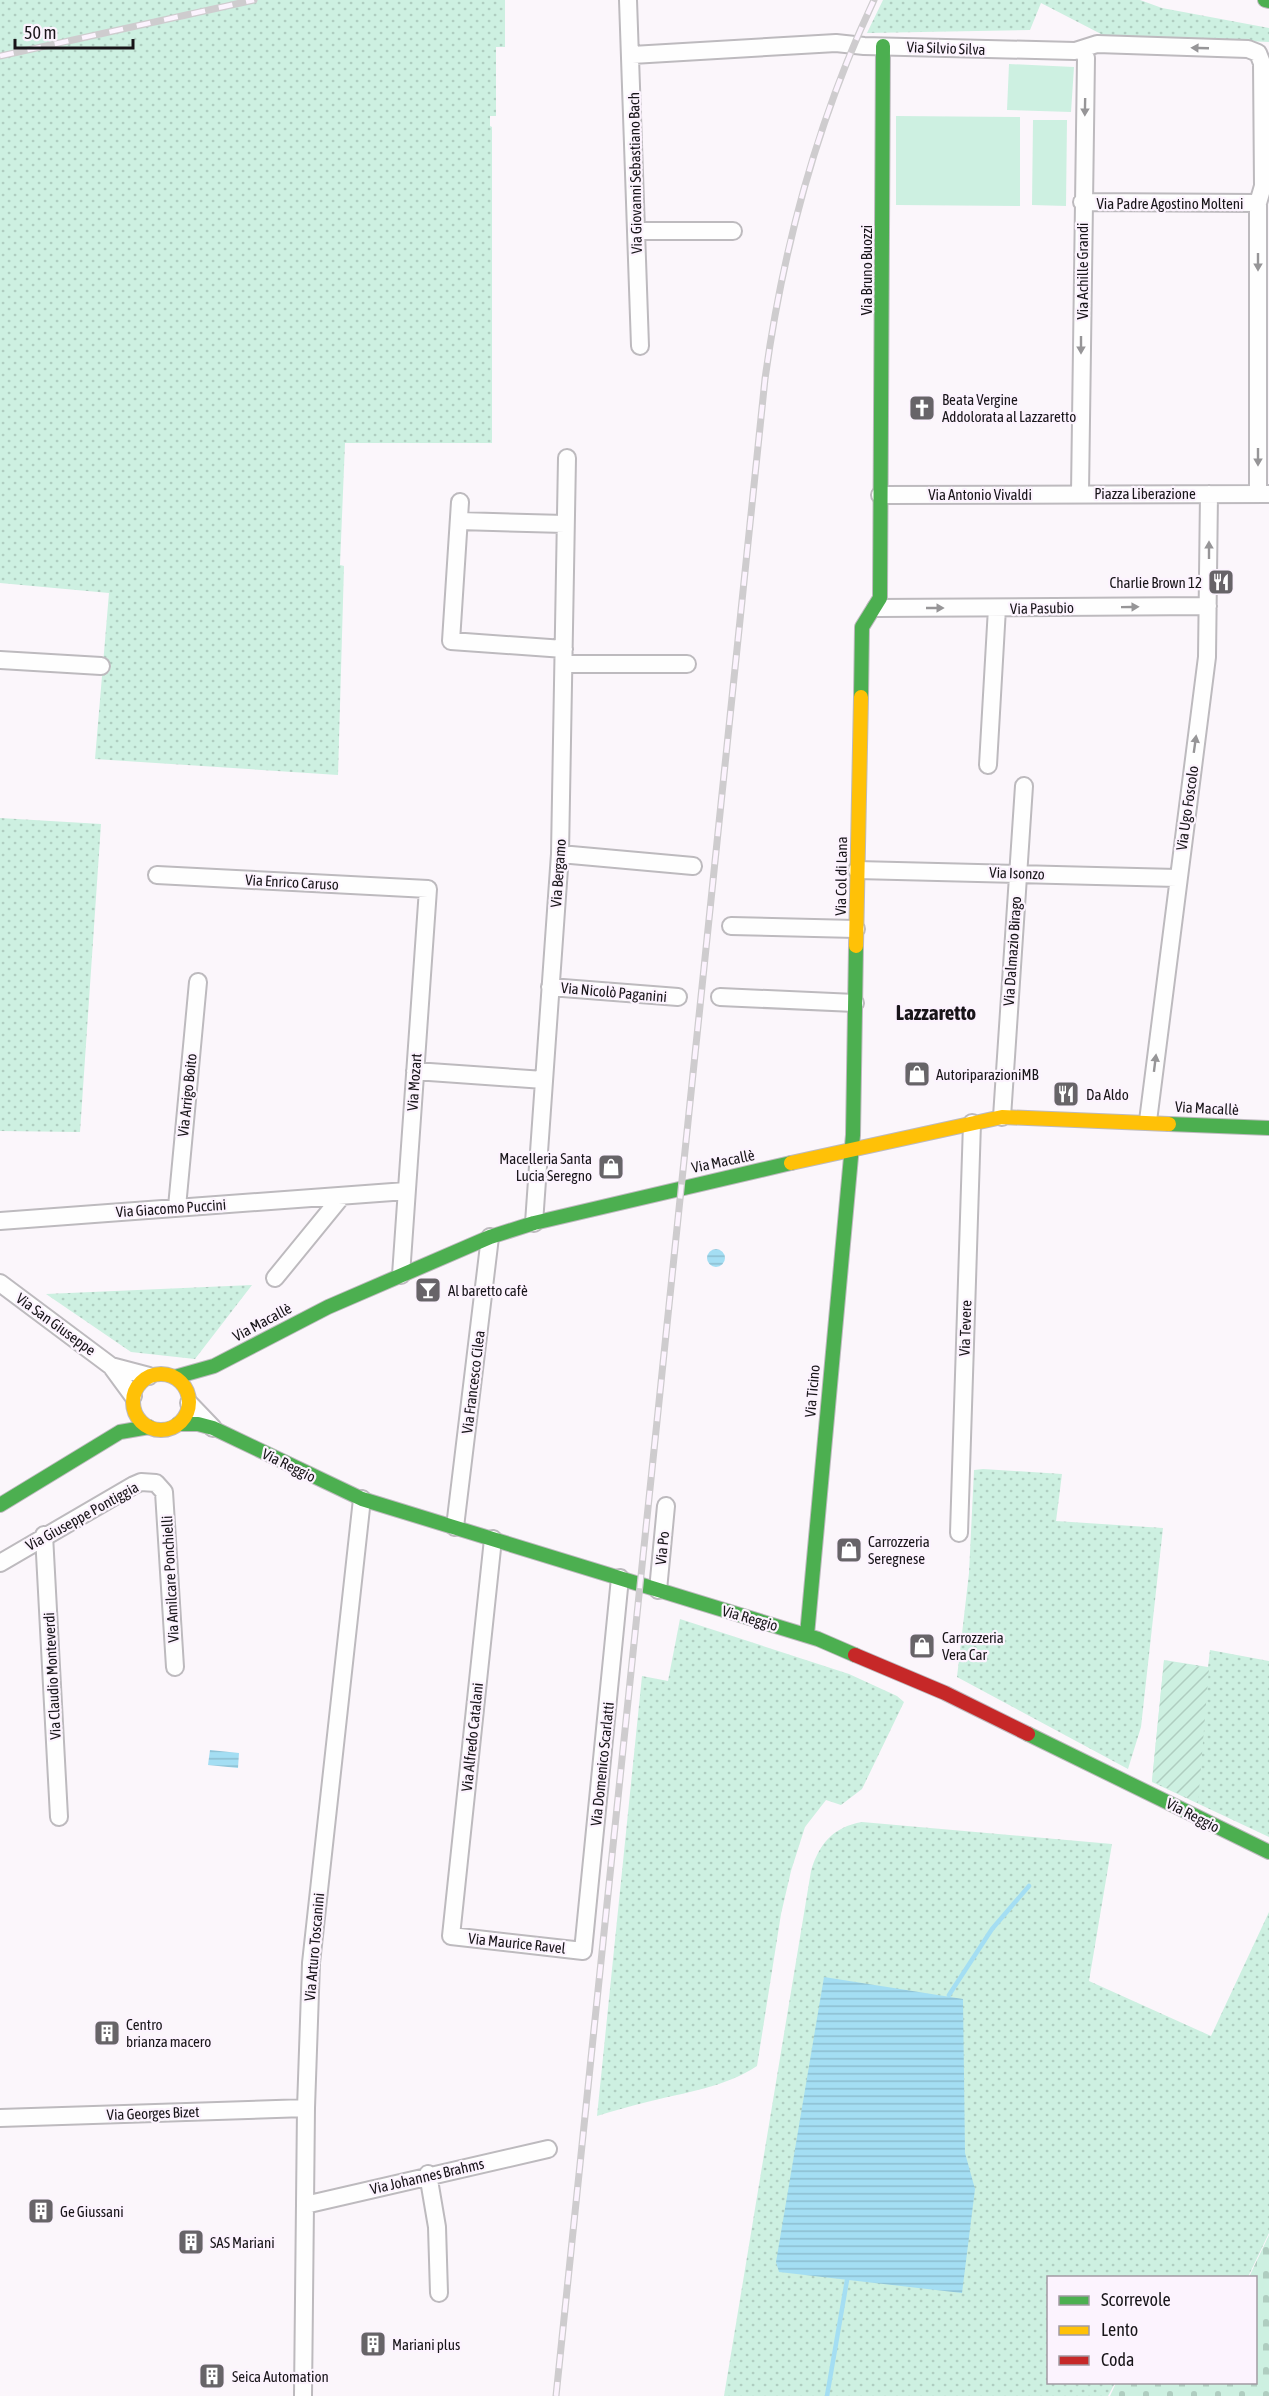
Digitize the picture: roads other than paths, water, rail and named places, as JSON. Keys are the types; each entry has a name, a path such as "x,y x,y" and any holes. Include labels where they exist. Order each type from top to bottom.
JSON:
{"street":[{"name":"Via Giovanni Sebastiano Bach","path":"628,0 632,56 640,346"},
{"name":"Via Silvio Silva","path":"632,56 836,43 1074,51 1101,44 1248,49 1258,52 1262,63 1266,186"},
{"name":"Via Bruno Buozzi","path":"876,608 880,598 883,46"},
{"name":"Via Achille Grandi","path":"1080,493 1082,202 1086,58 1082,49"},
{"path":"1264,494 1258,203 1266,186"},
{"name":"Via Padre Agostino Molteni","path":"1082,202 1258,203"},
{"path":"636,231 733,231"},
{"name":"Via Bergamo","path":"534,1223 560,854 567,458"},
{"name":"Via Antonio Vivaldi","path":"880,495 1080,493"},
{"name":"Piazza Liberazione","path":"1080,493 1264,494"},
{"name":"Via Ugo Foscolo","path":"1148,1121 1177,878 1208,657 1209,494"},
{"path":"460,502 451,641 564,657 687,664"},
{"path":"459,521 565,524"},
{"name":"Via Pasubio","path":"876,608 1208,606"},
{"name":"Via Col di Lana","path":"851,1150 862,627 866,617 876,608"},
{"path":"988,765 997,608"},
{"path":"0,660 101,666"},
{"name":"Via Dalmazio Birago","path":"1002,1116 1024,786"},
{"path":"560,854 693,866"},
{"name":"Via Isonzo","path":"857,870 1177,878"},
{"name":"Via Enrico Caruso","path":"157,875 428,889"},
{"name":"Via Mozart","path":"401,1275 428,889"},
{"path":"730,926 856,929"},
{"name":"Via Arrigo Boito","path":"177,1207 198,982"},
{"name":"Via Nicolò Paganini","path":"550,987 678,997"},
{"path":"720,997 855,1003"},
{"path":"415,1071 544,1080"},
{"name":"Via Macallè","path":"175,1377 214,1366 296,1322 490,1237 534,1223 851,1150 1002,1116 1269,1128"},
{"name":"Via Tevere","path":"958,1533 972,1123"},
{"name":"Via Ticino","path":"807,1635 851,1150"},
{"name":"Via Giacomo Puccini","path":"0,1221 406,1191"},
{"path":"275,1278 342,1196"},
{"name":"Via Francesco Cilea","path":"455,1527 490,1237"},
{"name":"Via San Giuseppe","path":"0,1283 111,1365 149,1376"},
{"name":"Via San Giuseppe","path":"111,1365 133,1401"},
{"name":"Via Macallè","path":"189,1400 214,1366"},
{"path":"0,1505 120,1432 149,1427 167,1429 178,1424 186,1414 189,1400 185,1387 175,1377 158,1373 149,1376 137,1386 120,1432"},
{"name":"Via Reggio","path":"189,1400 213,1428"},
{"path":"133,1401 138,1419 149,1427"},
{"name":"Via Reggio","path":"178,1424 198,1424 213,1428 362,1499 807,1635 945,1693 1129,1781 1269,1852"},
{"name":"Via Giuseppe Pontiggia","path":"0,1563 44,1535 141,1482 156,1483 164,1492"},
{"name":"Via Amilcare Ponchielli","path":"164,1492 175,1667"},
{"name":"Via Arturo Toscanini","path":"303,2396 306,2109 311,1963 362,1499"},
{"name":"Via Po","path":"658,1590 666,1506"},
{"name":"Via Claudio Monteverdi","path":"44,1535 59,1817"},
{"name":"Via Alfredo Catalani","path":"451,1936 493,1539"},
{"name":"Via Domenico Scarlatti","path":"583,1951 620,1578"},
{"name":"Via Maurice Ravel","path":"451,1936 583,1951"},
{"name":"Via Georges Bizet","path":"0,2118 306,2109"},
{"name":"Via Johannes Brahms","path":"305,2205 428,2174 549,2149"},
{"path":"428,2174 437,2227 439,2293"}],"water":[{"path":"716,1249 722,1252 725,1258 722,1264 716,1267 710,1264 707,1258 710,1252"},
{"path":"210,1750 239,1753 238,1768 208,1765"},
{"path":"824,1977 963,1999 965,2153 975,2189 962,2293 779,2272 776,2262"}],"waterway":[{"path":"949,1995 992,1929 1029,1886"},
{"path":"827,2396 847,2280"}],"railway":[{"path":"0,56 254,0"},
{"path":"556,2396 765,379 782,281 805,185 835,92 874,0"}],"place":[{"name":"Beata Vergine Addolorata al Lazzaretto","path":"922,408"},
{"name":"Charlie Brown 12","path":"1221,582"},
{"name":"AutoriparazioniMB","path":"917,1074"},
{"name":"Da Aldo","path":"1066,1094"},
{"name":"Macelleria Santa Lucia Seregno","path":"611,1167"},
{"name":"Al baretto cafè","path":"428,1290"},
{"name":"Carrozzeria Seregnese","path":"849,1550"},
{"name":"Carrozzeria Vera Car","path":"922,1646"},
{"name":"Centro brianza macero","path":"107,2033"},
{"name":"Ge Giussani","path":"41,2211"},
{"name":"SAS Mariani","path":"191,2242"},
{"name":"Mariani plus","path":"373,2344"},
{"name":"Seica Automation","path":"212,2376"}],"district":[{"name":"Lazzaretto","path":"936,1012"}]}
